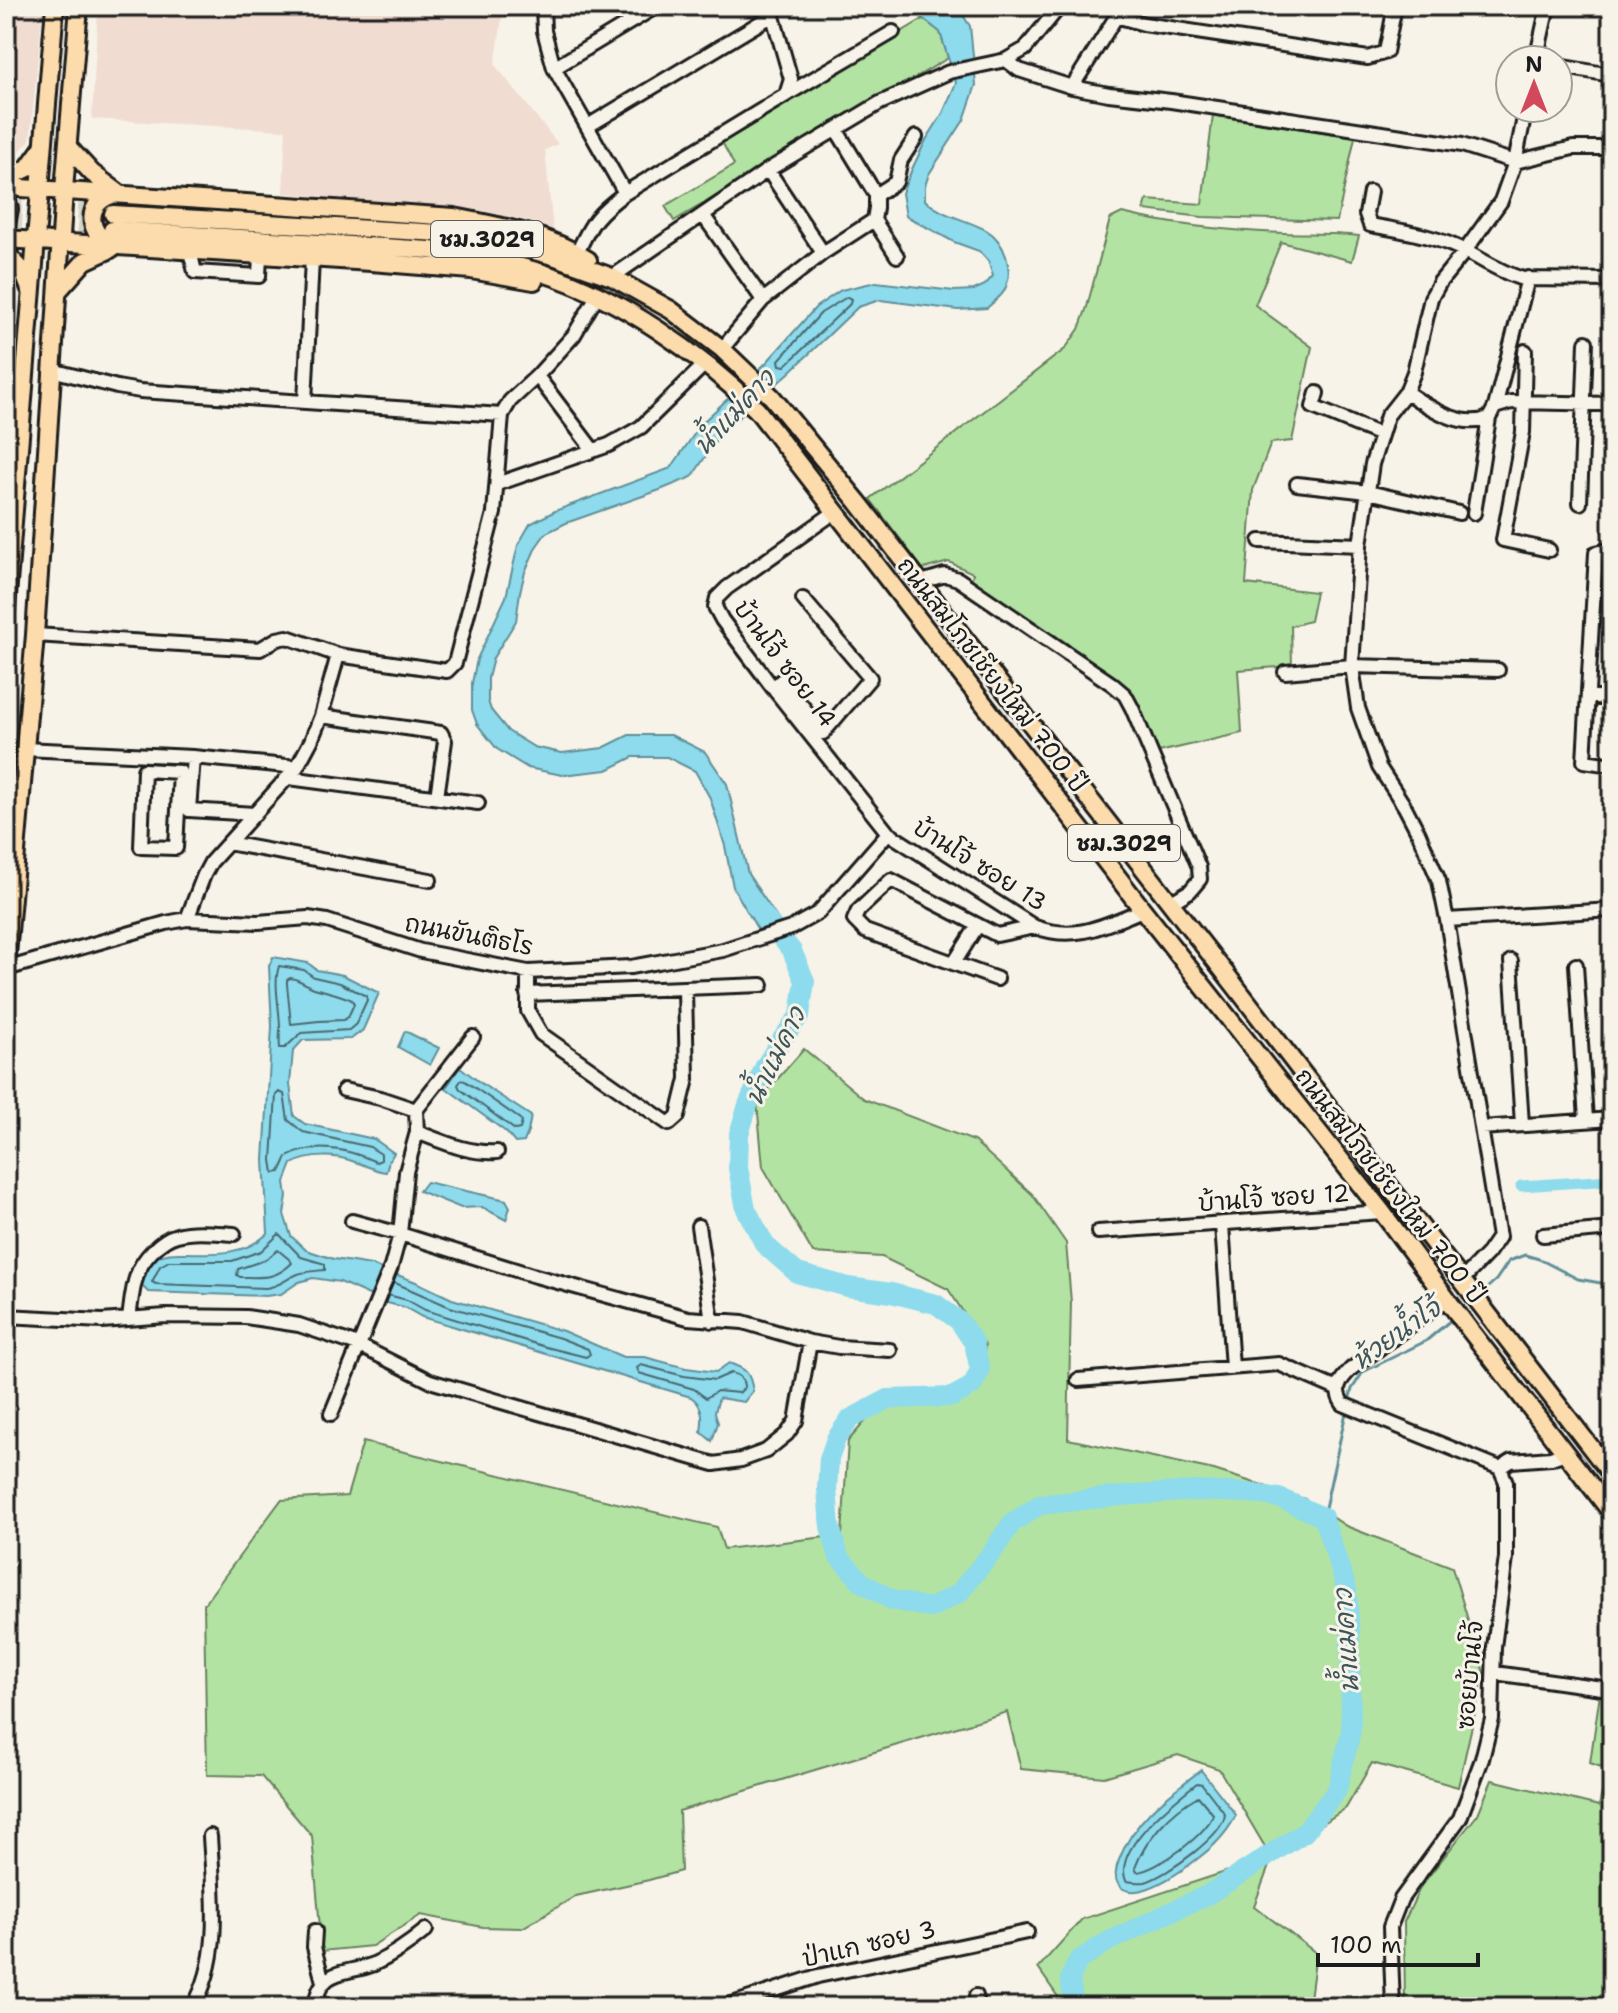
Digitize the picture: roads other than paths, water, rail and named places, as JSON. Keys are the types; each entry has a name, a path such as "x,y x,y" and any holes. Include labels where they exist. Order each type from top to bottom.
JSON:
{"main road":[{"path":"6,608 55,6"},
{"path":"6,968 35,635 79,6"},
{"path":"6,179 28,168 44,144"},
{"path":"68,147 92,173 121,194"},
{"path":"6,187 454,217 540,237 577,253 612,277"},
{"path":"114,230 101,240 92,218 94,210 105,198 121,194"},
{"path":"6,199 9,209 6,224"},
{"path":"58,291 114,230"},
{"path":"6,239 61,243 114,230 190,251 471,270 592,294"},
{"name":"ถนนสมโภชเชียงใหม่ 700 ปี","path":"114,230 440,233 469,236 527,248 612,277 671,310 722,349 772,397 858,502 1612,1475"},
{"name":"ถนนสมโภชเชียงใหม่ 700 ปี","path":"114,230 430,250 513,265 544,273 592,294 644,322 706,363 757,410 1143,910 1382,1212 1612,1513"},
{"path":"6,253 23,271 31,290"}],"street":[{"path":"543,6 544,31 554,68 625,193"},
{"path":"554,68 657,6"},
{"path":"612,277 768,170 880,103 949,72 1001,61 1025,49 1060,6"},
{"path":"1072,87 1120,11 1144,24 1368,58 1386,52 1395,6"},
{"path":"1540,44 1548,6"},
{"path":"588,126 771,10 791,79 786,95"},
{"path":"577,253 589,227 601,211 625,193 893,32"},
{"path":"1001,61 1072,87 1462,145 1515,162 1573,148 1612,148"},
{"path":"1574,69 1605,74"},
{"path":"1467,1286 1499,1237 1447,920 1439,881 1419,834 1379,767 1358,708 1352,666 1360,545 1372,464 1381,435 1387,416 1406,392 1414,372 1431,298 1501,201 1515,162 1523,124"},
{"path":"836,129 876,195 874,220 897,256"},
{"path":"876,195 896,182 901,160 916,137"},
{"path":"768,170 823,253"},
{"path":"1370,192 1366,214 1370,225 1419,234 1465,251 1510,275 1612,280"},
{"path":"703,215 763,300"},
{"path":"722,349 763,300 823,253 874,220"},
{"path":"305,402 312,259"},
{"path":"1474,513 1492,413 1528,278"},
{"path":"35,635 260,649 287,637 338,655 447,671 455,663 491,530 502,415 510,401 574,335 592,294"},
{"path":"1580,503 1586,342"},
{"path":"1525,351 1523,432 1503,540 1549,550"},
{"path":"497,484 609,445 641,427 706,363"},
{"path":"52,370 140,391 502,415"},
{"path":"537,376 593,450"},
{"path":"1406,392 1451,417 1478,423 1511,402 1612,404"},
{"path":"1317,393 1313,407 1381,435"},
{"path":"1297,484 1368,492 1459,513"},
{"name":"บ้านโจ้ ซอย 14","path":"835,512 727,588 717,598 715,607 773,688 888,833"},
{"path":"1260,541 1360,545"},
{"path":"1612,549 1596,553 1584,761 1612,765"},
{"path":"921,582 945,575 958,579 1125,695 1199,867 1200,879 1190,891 1170,903"},
{"path":"773,688 782,680 823,733 870,678 803,599"},
{"path":"187,919 211,862 293,772 311,741 338,655"},
{"path":"1285,672 1352,666 1498,670"},
{"path":"1588,696 1612,699"},
{"path":"321,716 441,733 445,741 437,797"},
{"path":"24,749 193,757 478,803"},
{"path":"144,770 180,772 176,848 141,847 144,770 145,755"},
{"path":"193,757 189,810 255,814"},
{"path":"1608,829 1612,852"},
{"name":"บ้านโจ้ ซอย 13","path":"888,833 1046,931 1067,934 1083,932 1143,910"},
{"name":"ถนนขันติธโร","path":"6,968 187,919 258,922 308,918 421,951 528,972 631,967 723,950 791,928 818,913 888,833"},
{"path":"228,843 430,880"},
{"path":"997,979 865,931 854,920 858,911 891,880 997,935 1035,927"},
{"path":"1447,920 1612,910"},
{"path":"954,963 978,925"},
{"path":"1511,961 1522,1124"},
{"path":"1576,965 1586,1120"},
{"path":"528,972 528,1011 541,1034 669,1124 678,1116 687,1079 685,989"},
{"path":"527,994 762,985"},
{"path":"331,1414 391,1267 400,1234 406,1172 417,1132 416,1110 473,1037"},
{"path":"344,1090 416,1110"},
{"path":"1481,1128 1612,1119"},
{"path":"417,1132 452,1146 482,1153 497,1152"},
{"name":"บ้านโจ้ ซอย 12","path":"1098,1232 1382,1212"},
{"path":"352,1221 688,1318 743,1322 810,1342 839,1347 890,1350"},
{"path":"1222,1225 1232,1367"},
{"path":"698,1226 712,1321"},
{"path":"1543,1235 1612,1229"},
{"path":"129,1319 137,1275 143,1262 160,1245 175,1235 234,1234"},
{"path":"1449,1302 1351,1369 1340,1380 1338,1396 1348,1406 1500,1468 1511,1461 1551,1458 1565,1453"},
{"path":"6,1316 102,1321 166,1316 246,1317 299,1325 358,1345 430,1381 714,1464 741,1460 766,1451 787,1434 796,1421 810,1342"},
{"path":"1078,1380 1279,1364 1337,1389"},
{"name":"ซอยบ้านโจ้","path":"1393,2007 1390,1927 1401,1899 1460,1818 1482,1759 1492,1719 1494,1647 1506,1558 1506,1482 1500,1468"},
{"path":"1495,1673 1609,1689"},
{"path":"193,2007 207,1974 212,1949 210,1836"},
{"path":"315,2007 323,1982 337,1973 371,1965 399,1952 426,1930"},
{"path":"315,1931 314,1947 323,1982"},
{"name":"ป่าแก ซอย 3","path":"723,2007 818,1976 1027,1932"},
{"path":"6,2006 17,2007"}],"water":[{"path":"907,6 957,6 970,26 976,85 964,120 929,174 925,200 939,210 993,235 1003,249 1008,266 1003,293 987,308 958,310 880,300 858,307 721,433 692,477 546,533 525,572 516,621 493,658 488,678 491,710 508,731 534,747 562,753 603,748 629,735 671,735 705,752 727,784 748,874 779,921 758,930 733,887 725,846 710,798 695,771 667,757 633,757 607,770 562,775 528,768 497,749 477,724 472,710 472,683 477,659 506,597 518,545 530,524 555,511 671,468 702,423 766,363 816,307 841,290 876,282 954,291 974,290 985,285 993,276 988,261 979,251 954,242 906,216 902,193 956,83 940,32"},
{"path":"273,957 308,963 317,970 343,975 379,993 363,1030 351,1039 303,1040 293,1051 290,1084 294,1116 305,1124 374,1139 394,1153 386,1172 331,1157 307,1158 292,1164 285,1182 287,1196 284,1214 291,1236 306,1250 334,1259 371,1265 452,1299 563,1331 623,1357 645,1357 716,1372 729,1363 740,1367 749,1375 753,1391 744,1402 719,1398 715,1412 718,1423 712,1441 701,1432 700,1408 691,1397 422,1317 340,1282 313,1278 299,1282 281,1294 266,1296 148,1292 142,1286 149,1267 160,1256 230,1252 250,1246 268,1233 264,1160 272,1027 269,966"},
{"path":"405,1031 439,1048 430,1065 398,1047"},
{"path":"460,1067 531,1116 524,1142 515,1143 506,1132 446,1088"},
{"path":"426,1182 506,1200 510,1207 506,1220 482,1207 461,1208 419,1191"},
{"path":"1201,1770 1236,1815 1224,1834 1196,1860 1153,1887 1127,1890 1118,1884 1116,1872 1119,1860 1133,1832 1153,1809"}],"waterway":[{"name":"น้ำแม่คาว","path":"755,905 792,951 805,981 800,1015 765,1066 739,1134 738,1168 746,1209 765,1245 797,1273 848,1287 936,1304 959,1321 974,1343 980,1370 972,1386 952,1397 888,1399 850,1419 836,1439 829,1459 827,1489 830,1527 839,1557 863,1583 892,1600 931,1608 959,1593 1012,1523 1039,1505 1196,1491 1250,1493 1279,1498 1323,1517 1347,1590 1351,1731 1337,1790 1305,1832 1209,1894 1107,1942 1078,1961 1070,1979 1073,1999 1078,2007"},
{"path":"1521,1186 1612,1180"},
{"name":"ห้วยน้ำโจ้","path":"1479,1295 1496,1280 1509,1261 1525,1255 1578,1279 1612,1285"},
{"name":"ห้วยน้ำโจ้","path":"1349,1400 1363,1372 1426,1341 1452,1319"},
{"name":"ห้วยน้ำโจ้","path":"1323,1517 1347,1408"}],"tunnel":[{"path":"6,206 113,214"},
{"path":"6,222 107,230"}]}
